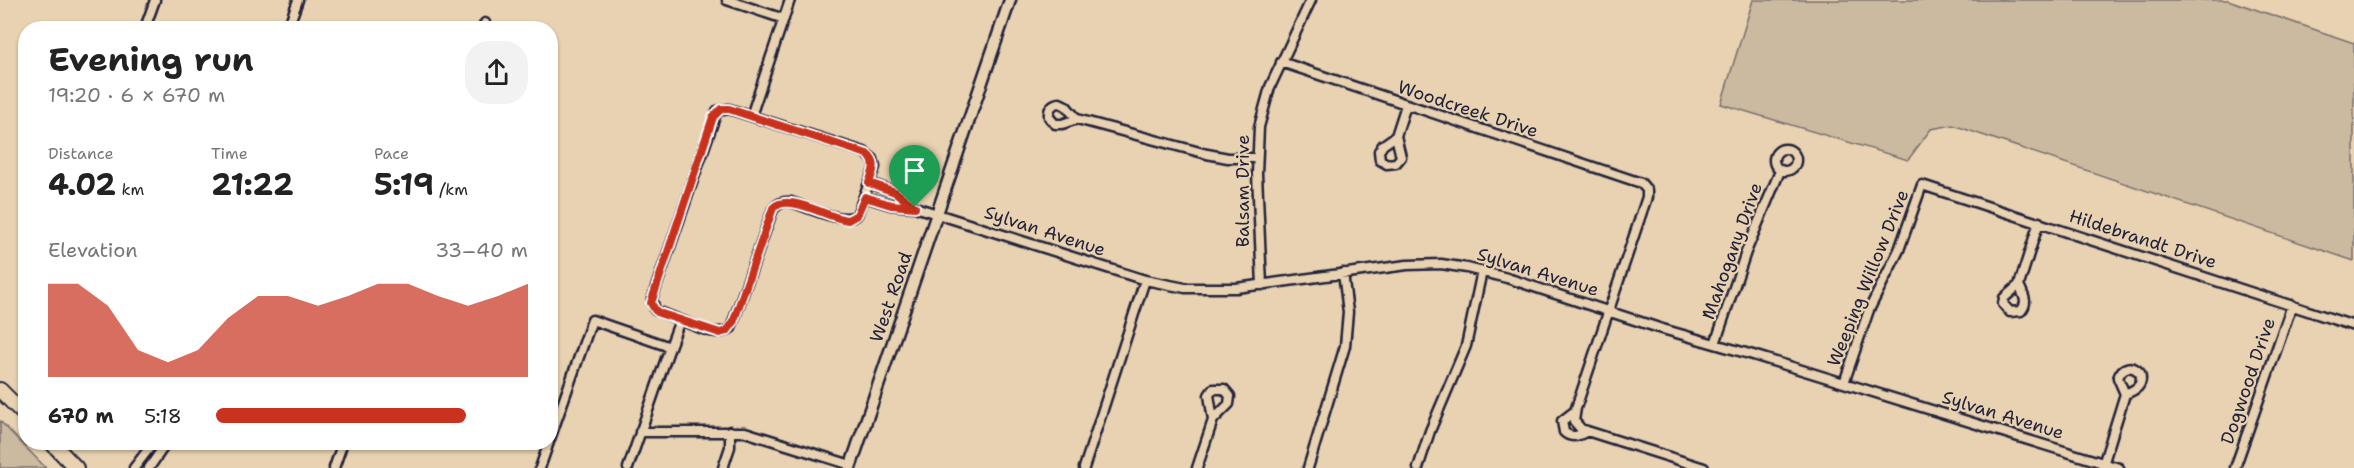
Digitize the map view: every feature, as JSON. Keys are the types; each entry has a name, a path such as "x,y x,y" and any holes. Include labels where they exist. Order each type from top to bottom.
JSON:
{"main road":[{"path":"0,390 18,408"},
{"path":"59,450 76,468"}],"street":[{"path":"146,21 154,0"},
{"path":"290,21 298,0"},
{"path":"727,0 784,19"},
{"path":"751,116 790,0"},
{"name":"West Road","path":"851,467 1010,0"},
{"name":"Balsam Drive","path":"1262,285 1257,158 1261,118 1270,87 1311,0"},
{"name":"Woodcreek Drive","path":"1281,63 1638,181 1645,186 1647,197 1608,311"},
{"path":"1396,136 1406,105"},
{"path":"724,108 751,116 867,154 873,159 875,167 857,215 848,220 791,202 779,203 773,208 731,328 724,333 716,333 655,310 652,298 713,117 717,111 724,108"},
{"path":"1077,119 1207,154 1228,158 1257,158"},
{"name":"Mahogany Drive","path":"1715,344 1746,252 1780,171"},
{"path":"869,183 895,192 915,207"},
{"name":"Hildebrandt Drive","path":"1922,185 2354,326"},
{"name":"Weeping Willow Drive","path":"1844,383 1869,310 1899,250 1922,185"},
{"path":"865,197 891,205 915,207"},
{"name":"Sylvan Avenue","path":"915,207 1145,280 1202,290 1262,285 1428,264 1482,271 1659,328 1844,383 2102,465 2119,468"},
{"path":"2019,285 2039,222"},
{"path":"1418,468 1430,431 1466,346 1482,271"},
{"path":"1308,468 1346,346 1348,312 1343,273"},
{"path":"1084,468 1145,280"},
{"name":"Dogwood Drive","path":"2235,468 2292,305"},
{"path":"1608,311 1575,411 1575,423 1587,431 1704,468"},
{"path":"558,418 592,320 670,347"},
{"path":"628,468 680,320"},
{"path":"2102,465 2125,394"},
{"path":"1575,411 1564,417 1562,421 1564,432 1569,436 1575,436 1587,431"},
{"path":"1197,468 1213,420"},
{"path":"640,432 730,431 755,434 851,467"},
{"path":"723,468 730,447 730,431"},
{"path":"134,468 149,450"},
{"path":"145,456 152,466 161,450"},
{"path":"334,468 340,450"},
{"path":"540,468 547,450"}],"shaded area":[{"path":"1753,0 2228,0 2354,43 2354,261 1953,125 1931,129 1908,160 1721,104"},
{"path":"0,421 18,439 18,450 28,450 46,468 0,468"}],"route":[{"path":"721,109 729,109 867,154 873,159 875,167 869,183 895,192 915,207 891,205 865,197 860,211 848,220 791,202 783,202 773,208 731,328 724,333 716,333 659,313 652,306 654,290 713,117 721,109"}]}
